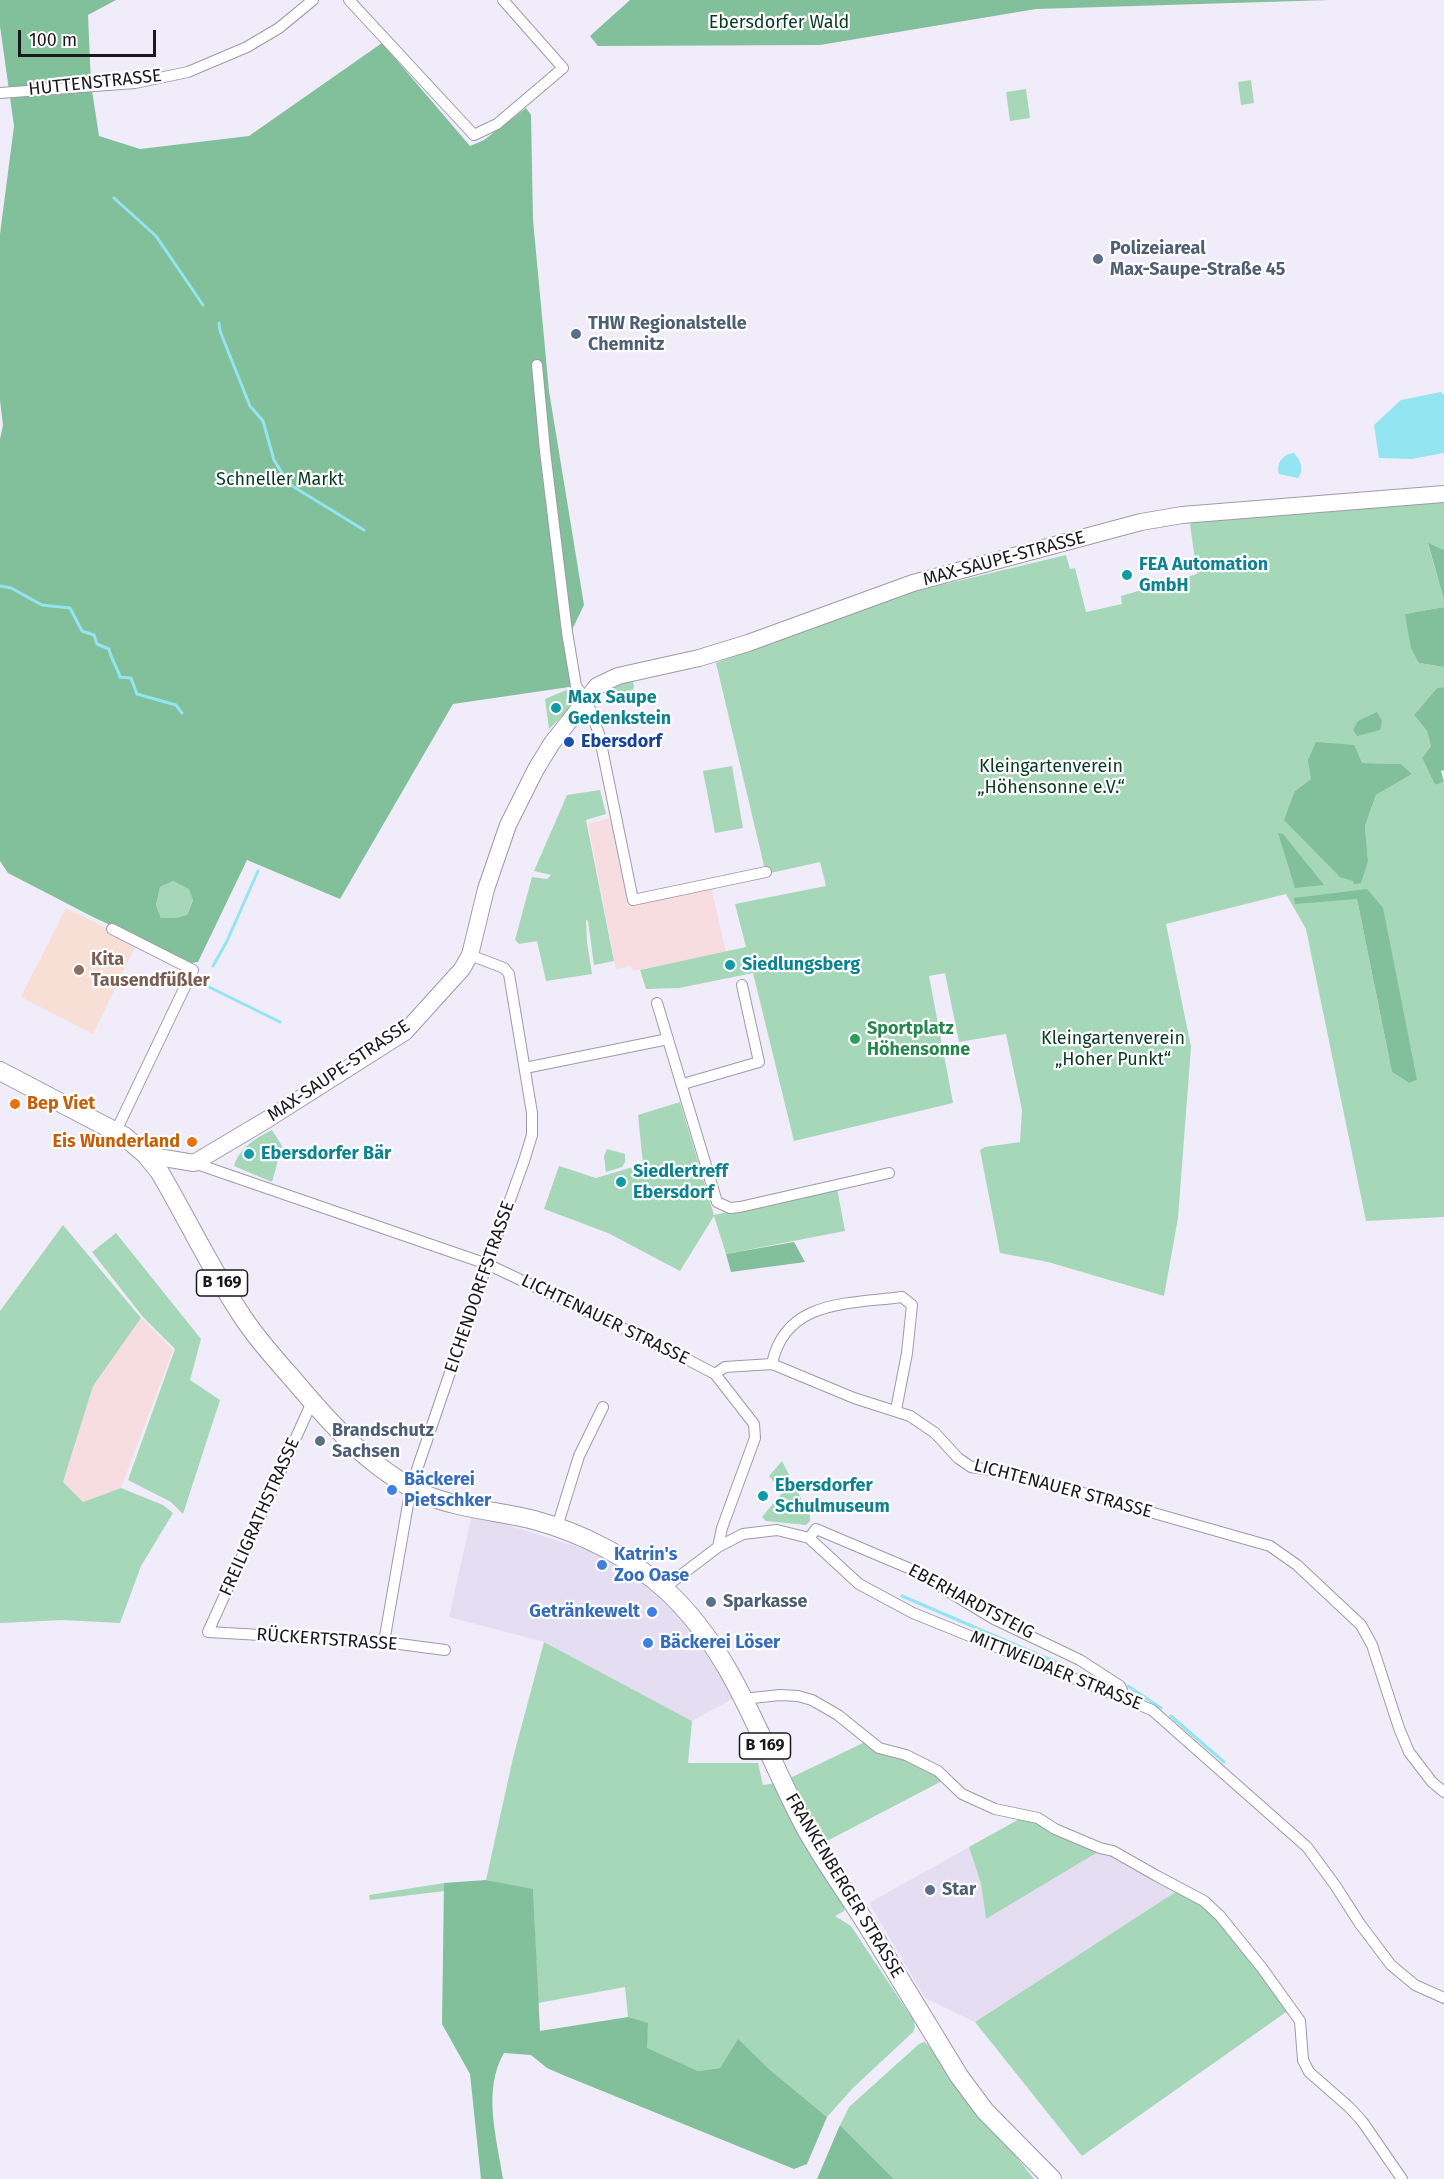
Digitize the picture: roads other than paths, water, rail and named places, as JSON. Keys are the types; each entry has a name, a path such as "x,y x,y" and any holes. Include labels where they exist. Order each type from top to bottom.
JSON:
{"main road":[{"name":"FRANKENBERGER STRASSE","path":"1,1073 116,1131 146,1155 168,1186 243,1318 312,1402 368,1457 411,1487 446,1501 557,1527 613,1552 664,1588 699,1624 724,1661 809,1834 959,2076 985,2111 1052,2179"}],"street":[{"name":"HUTTENSTRASSE","path":"0,93 135,83 188,72 247,47 279,28 313,0"},
{"path":"350,0 474,135 497,124 563,68 503,0"},
{"path":"537,365 545,451 567,632 576,686 586,701 599,734 633,900 766,872"},
{"name":"MAX-SAUPE-STRASSE","path":"194,1163 405,1032 462,969 470,955 486,889 508,825 536,769 552,743 597,686 618,676 699,658 913,584 1141,522 1182,515 1444,494"},
{"path":"112,929 193,970 116,1131"},
{"name":"EICHENDORFFSTRASSE","path":"384,1642 411,1487 487,1264 525,1161 532,1135 532,1113 509,974 504,968 470,955"},
{"path":"683,1084 759,1062 742,985"},
{"path":"657,1003 717,1202 730,1208 740,1207 889,1173"},
{"path":"525,1068 668,1039"},
{"name":"LICHTENAUER STRASSE","path":"146,1155 194,1163 487,1264 715,1374 725,1367 772,1364 854,1398 896,1410 910,1416 934,1434 958,1458 971,1467 1016,1474 1270,1546 1327,1591 1361,1625 1372,1645 1409,1752 1432,1782 1444,1792"},
{"path":"772,1364 775,1349 789,1328 813,1311 829,1306 902,1298 912,1305 907,1353 896,1410"},
{"path":"715,1374 754,1424 755,1438 722,1528 718,1547"},
{"name":"FREILIGRATHSTRASSE","path":"208,1632 312,1402"},
{"path":"557,1527 579,1456 603,1407"},
{"name":"EBERHARDTSTEIG","path":"808,1538 816,1529 914,1570 994,1619 1080,1660 1120,1686 1125,1697"},
{"path":"664,1588 718,1547 743,1534 768,1530 808,1538"},
{"name":"MITTWEIDAER STRASSE","path":"808,1538 859,1584 913,1613 1125,1697 1152,1710 1307,1847 1391,1965 1415,1985 1444,1998"},
{"name":"RÜCKERTSTRASSE","path":"208,1632 384,1642 445,1650"},
{"path":"743,1699 780,1695 812,1700 838,1715 879,1748 906,1755 938,1771 962,1794 995,1809 1038,1818 1055,1829 1100,1848 1113,1851 1204,1900 1220,1916 1300,2020 1303,2060 1309,2072 1350,2107 1402,2179"}],"water":[{"path":"1441,392 1444,395 1444,453 1411,459 1379,458 1374,425 1401,400"},
{"path":"1294,453 1301,468 1298,478 1279,474 1281,460"}],"waterway":[{"path":"114,198 156,236 203,305"},
{"path":"219,323 220,331 250,406 263,421 274,460 289,484 364,530"},
{"path":"0,586 11,588 42,605 70,608 82,631 94,635 97,644 109,649 120,677 131,678 137,694 176,705 182,713"},
{"path":"213,966 227,941 258,871"},
{"path":"205,985 280,1022"},
{"path":"902,1596 1058,1663"},
{"path":"1128,1686 1161,1708"},
{"path":"1171,1716 1224,1762"}],"place":[{"name":"Polizeiareal Max-Saupe-Straße 45","path":"1098,259"},
{"name":"THW Regionalstelle Chemnitz","path":"576,334"},
{"name":"FEA Automation GmbH","path":"1127,575"},
{"name":"Max Saupe Gedenkstein","path":"556,708"},
{"name":"Ebersdorf","path":"569,742"},
{"name":"Siedlungsberg","path":"730,965"},
{"name":"Kita Tausendfüßler","path":"79,970"},
{"name":"Sportplatz Höhensonne","path":"855,1039"},
{"name":"Bep Viet","path":"15,1104"},
{"name":"Eis Wunderland","path":"192,1142"},
{"name":"Ebersdorfer Bär","path":"249,1154"},
{"name":"Siedlertreff Ebersdorf","path":"621,1182"},
{"name":"Brandschutz Sachsen","path":"320,1441"},
{"name":"Bäckerei Pietschker","path":"392,1490"},
{"name":"Ebersdorfer Schulmuseum","path":"763,1496"},
{"name":"Katrin's Zoo Oase","path":"602,1565"},
{"name":"Sparkasse","path":"711,1602"},
{"name":"Getränkewelt","path":"652,1612"},
{"name":"Bäckerei Löser","path":"648,1643"},
{"name":"Star","path":"930,1890"}],"park label":[{"name":"Ebersdorfer Wald","path":"779,23"},
{"name":"Schneller Markt","path":"280,480"},
{"name":"Kleingartenverein „Höhensonne e.V.“","path":"1051,777"},
{"name":"Kleingartenverein „Hoher Punkt“","path":"1113,1049"}]}
